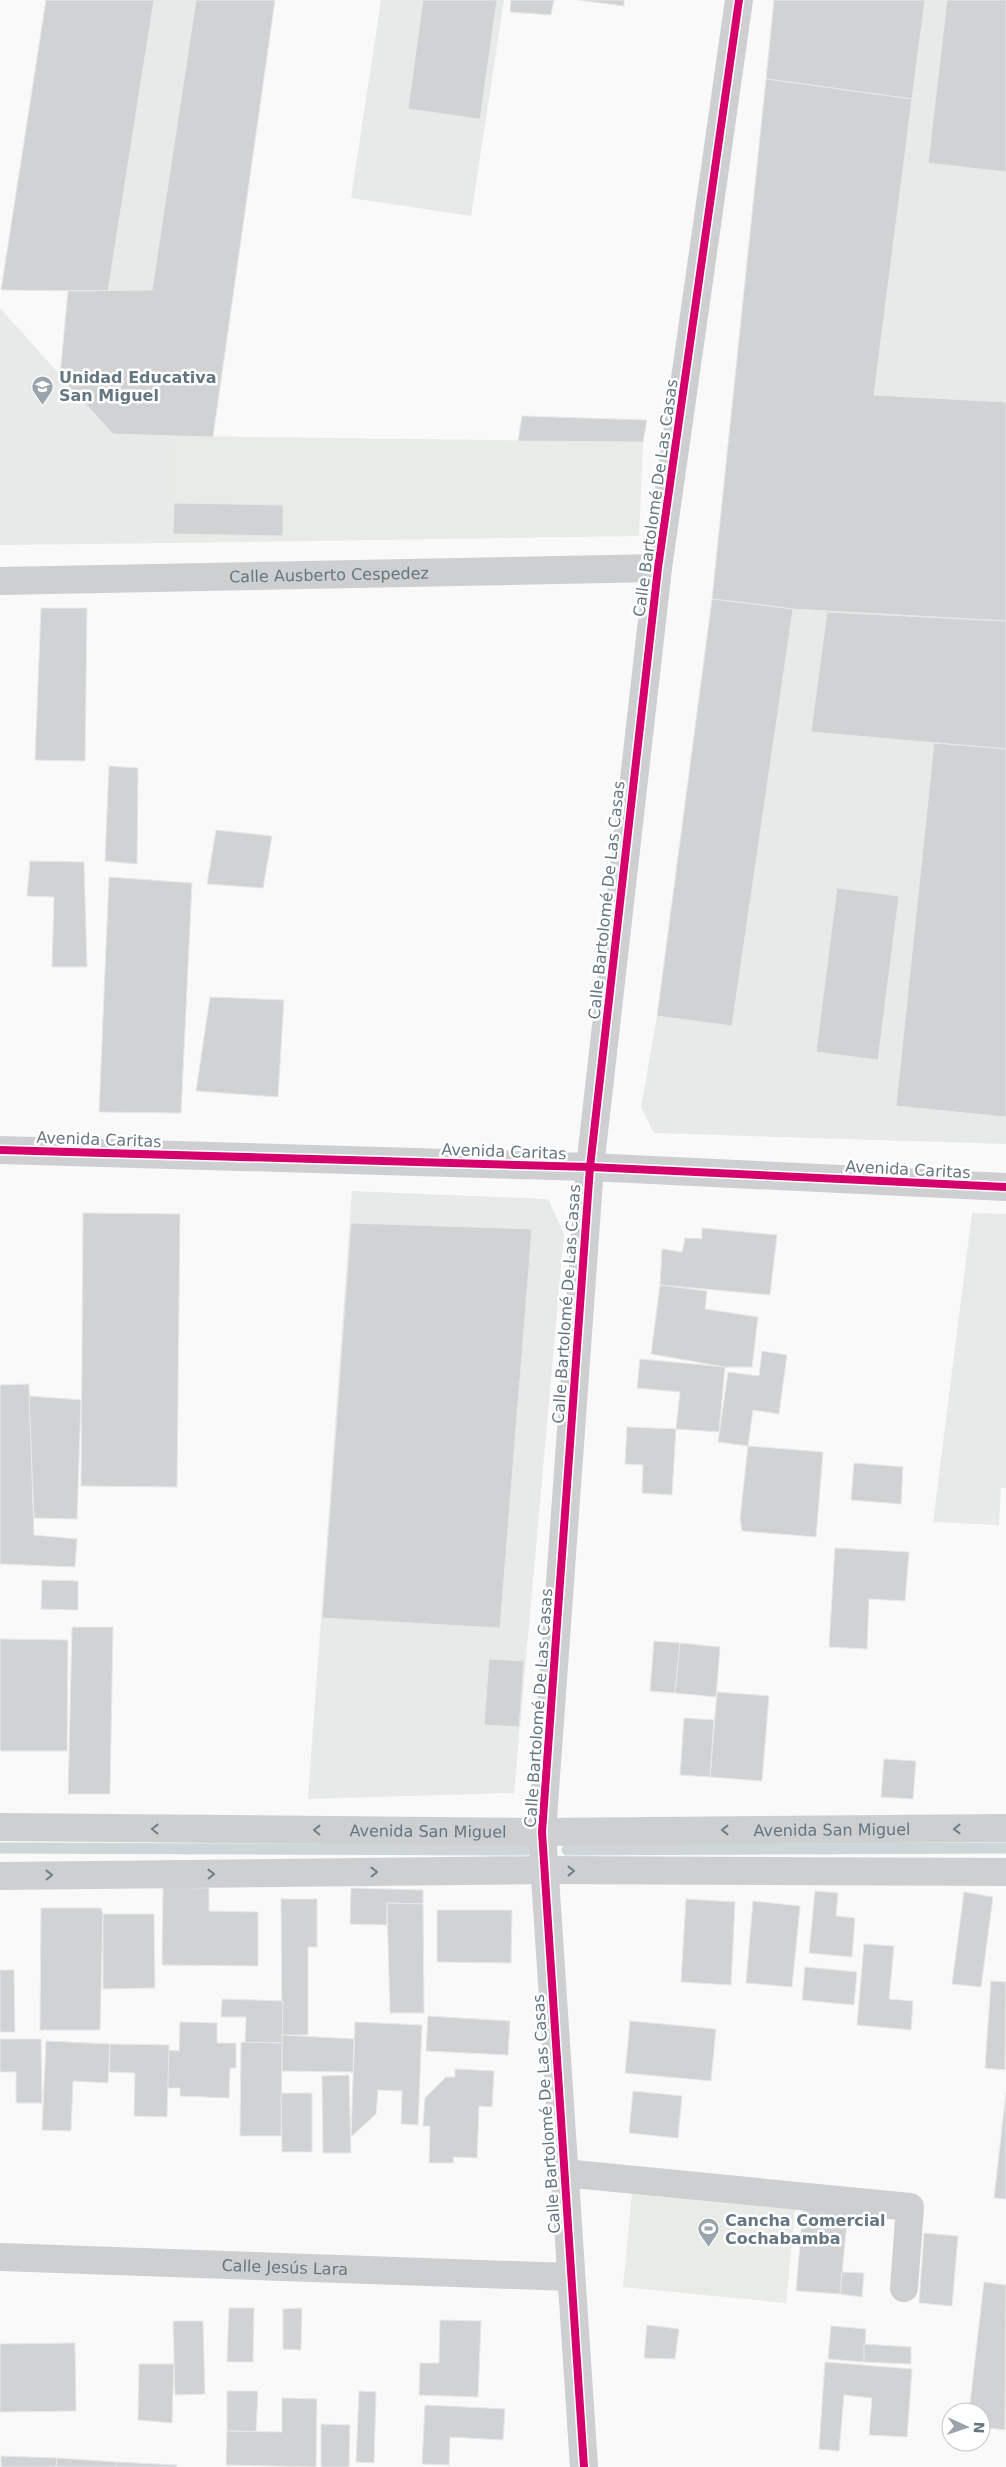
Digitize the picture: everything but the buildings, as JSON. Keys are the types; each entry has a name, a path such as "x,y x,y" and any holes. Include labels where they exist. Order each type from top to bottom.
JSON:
{"street":[{"name":"Calle Bartolomé De Las Casas","path":"584,2467 542,1832 590,1167 658,568 739,0"},
{"name":"Calle Ausberto Cespedez","path":"0,581 658,568"},
{"name":"Avenida Caritas","path":"0,1150 590,1167 1006,1187"},
{"name":"Avenida San Miguel","path":"0,1827 542,1832 1006,1828"},
{"path":"0,1876 544,1870 1006,1872"},
{"path":"564,2173 910,2207 904,2288"},
{"name":"Calle Jesús Lara","path":"0,2257 570,2277"}],"shaded area":[{"path":"46,0 275,0 213,437 173,436 173,543 0,545 0,308 60,375 68,291 1,290"},
{"path":"381,0 504,0 471,216 351,198"},
{"path":"774,0 1006,0 1006,1144 654,1133 641,1107 657,1016 712,599"},
{"path":"173,436 643,442 639,536 173,543"},
{"path":"352,1191 548,1199 564,1234 514,1793 308,1799"},
{"path":"972,1213 1006,1214 1006,1488 1001,1488 999,1525 933,1522"},
{"name":"Cancha Comercial Cochabamba","path":"632,2194 795,2210 786,2303 623,2287"}],"waterway":[{"path":"0,1848 526,1850"},
{"path":"567,1850 1006,1848"}],"cycle path":[{"path":"584,2467 542,1832 590,1167 658,568 739,0"},
{"path":"0,1150 590,1167 1006,1187"}],"place":[{"name":"Unidad Educativa San Miguel","path":"43,405"},
{"name":"Cancha Comercial Cochabamba","path":"709,2248"}]}
